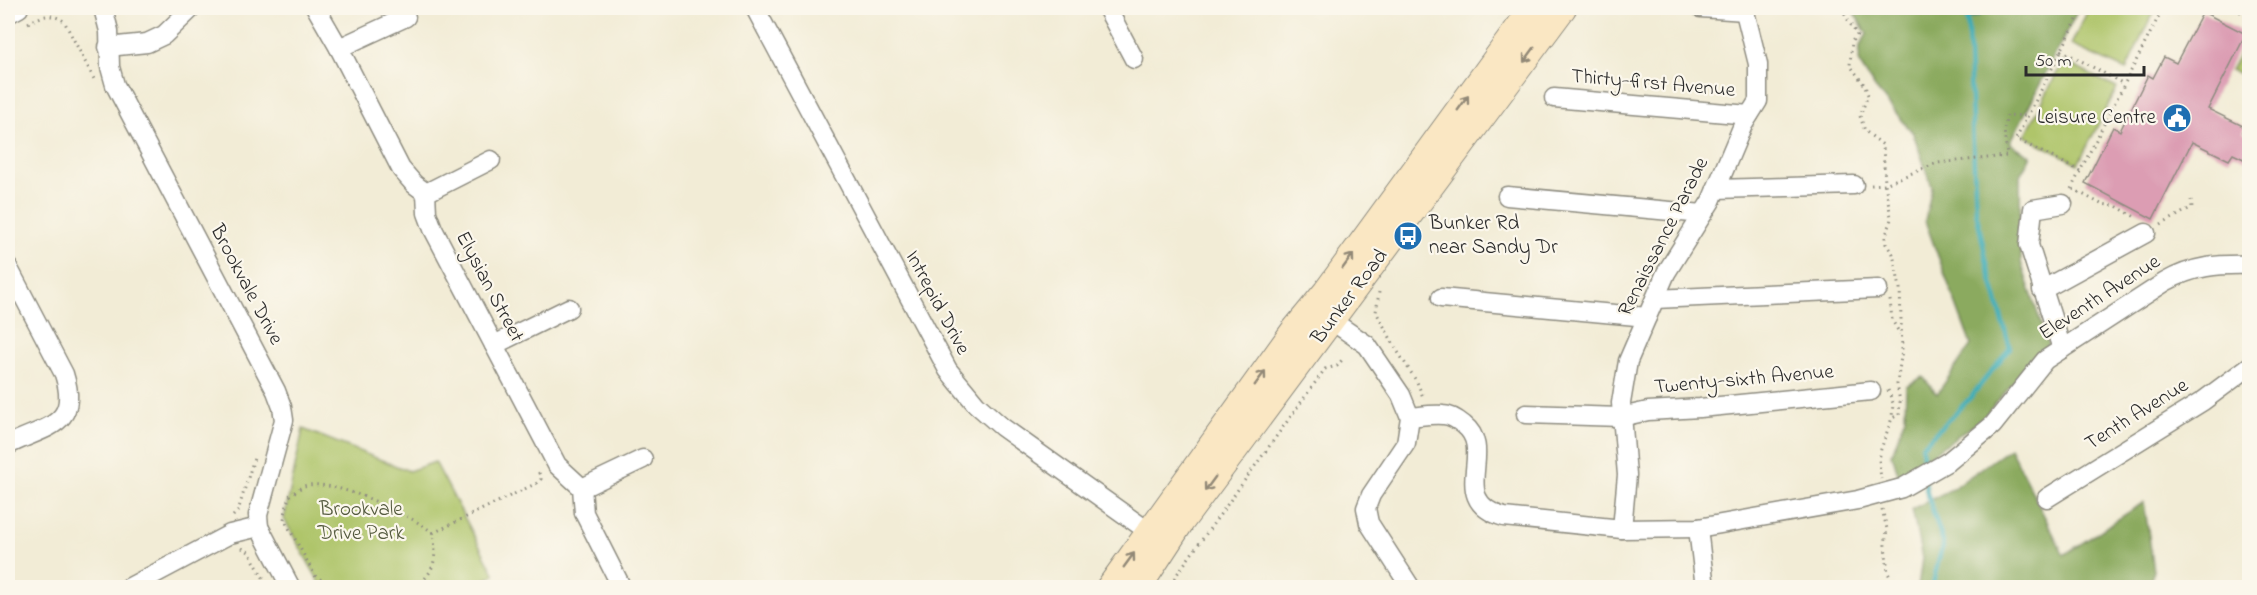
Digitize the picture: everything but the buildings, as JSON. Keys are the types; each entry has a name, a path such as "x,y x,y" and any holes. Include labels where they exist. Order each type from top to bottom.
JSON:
{"main road":[{"name":"Bunker Road","path":"1109,588 1158,539 1223,465 1323,314 1533,8"},
{"name":"Bunker Road","path":"1323,314 1563,8"},
{"name":"Bunker Road","path":"1138,588 1158,539"}],"street":[{"path":"14,20 20,8"},
{"name":"Brookvale Drive","path":"103,8 109,31 110,67 115,85 276,391 282,407 284,420 258,515 259,527"},
{"path":"108,47 147,43 164,35 192,8"},
{"path":"316,8 401,169 414,184 426,193 491,160"},
{"name":"Intrepid Drive","path":"755,8 948,370 976,404 1002,427 1158,539"},
{"path":"1107,8 1134,59"},
{"path":"1701,8 1745,9"},
{"name":"Renaissance Parade","path":"1622,529 1627,476 1621,403 1628,362 1666,273 1703,214 1758,100 1758,64 1745,9"},
{"path":"339,48 406,17"},
{"name":"Thirty-first Avenue","path":"1554,98 1749,115"},
{"path":"1716,189 1854,185"},
{"name":"Elysian Street","path":"426,193 427,213 433,229 557,465 582,488"},
{"path":"1507,196 1703,214"},
{"path":"2062,349 2029,245 2033,209 2067,196"},
{"path":"2042,290 2151,231"},
{"name":"Eleventh Avenue","path":"1410,417 1445,414 1472,431 1477,452 1472,484 1479,503 1493,514 1504,518 1622,529 1698,528 1858,500 1902,488 1949,461 1993,425 2045,360 2182,272 2220,264 2250,265"},
{"path":"8,267 64,374 70,392 68,409 56,423 8,445"},
{"path":"1654,300 1878,289"},
{"path":"1441,298 1647,317"},
{"path":"494,345 569,308"},
{"path":"1323,314 1367,345 1401,395 1410,417 1407,443 1371,495 1366,508 1369,523 1410,588"},
{"name":"Tenth Avenue","path":"2047,498 2203,401 2250,366"},
{"name":"Twenty-sixth Avenue","path":"1526,414 1621,417 1648,411 1870,391"},
{"path":"622,588 584,513 582,488 643,459"},
{"path":"128,588 230,534 259,527 291,588"},
{"path":"1698,528 1705,588"}],"path":[{"path":"1845,8 1845,15 1857,35 1852,41 1850,65 1865,86 1868,95 1860,117 1864,131 1883,145 1885,184 1891,217 1886,234 1887,244 1893,254 1900,288 1902,350 1897,384 1900,402 1899,415 1892,418 1879,460 1883,513 1887,529 1885,544 1888,573 1893,587"},
{"path":"2080,171 2016,139 2083,8"},
{"path":"2163,8 2067,196 2116,206 2151,231 2192,207 2191,200"},
{"path":"2228,8 2244,13 2250,19"},
{"path":"14,20 45,14 63,21 99,88"},
{"path":"2061,50 2124,84"},
{"path":"1854,185 1885,184 1937,163 2007,156 2004,130 2007,115 2026,116"},
{"path":"1381,288 1377,296 1376,312 1418,382 1424,397"},
{"path":"1892,320 1900,334"},
{"path":"1167,588 1325,369 1337,366 1342,360"},
{"path":"227,522 238,511 255,455"},
{"path":"433,532 537,483 541,479 539,473 557,465"},
{"path":"337,588 316,577 284,519 289,496 306,486 329,486 359,495 420,522 433,532 436,554 428,578 414,588"},
{"path":"235,545 249,552 269,588"}],"green space":[{"path":"1851,8 1955,8 1955,11 1984,8 2079,8 2010,143 2031,156 2020,175 2021,262 2048,345 1983,418 1899,477 1892,454 1905,417 1906,386 1923,377 1937,394 1971,345 1925,221 1932,187 1913,133 1875,88 1859,63 1860,46 1867,34"},
{"path":"2089,8 2155,8 2126,70 2071,45"},
{"path":"2246,42 2249,44 2248,77 2231,70"},
{"path":"2063,61 2117,88 2078,164 2025,136"},
{"name":"Brookvale Drive Park","path":"303,429 409,471 435,462 495,575 470,585 470,587 322,587 284,519"},
{"path":"2010,448 2064,555 2144,502 2154,571 2148,587 1918,587 1922,558 1912,509 1952,489"}],"water":[{"path":"1955,8 1984,8 1979,16 1969,18 1955,11"}],"waterway":[{"path":"1924,469 1922,446 1970,398 2010,348 1988,268 1976,211 1967,8"},
{"path":"1925,481 1943,542 1933,583 1936,588"}],"place":[{"name":"Leisure Centre","path":"2177,118"},
{"name":"Bunker Rd near Sandy Dr","path":"1408,236"}]}
